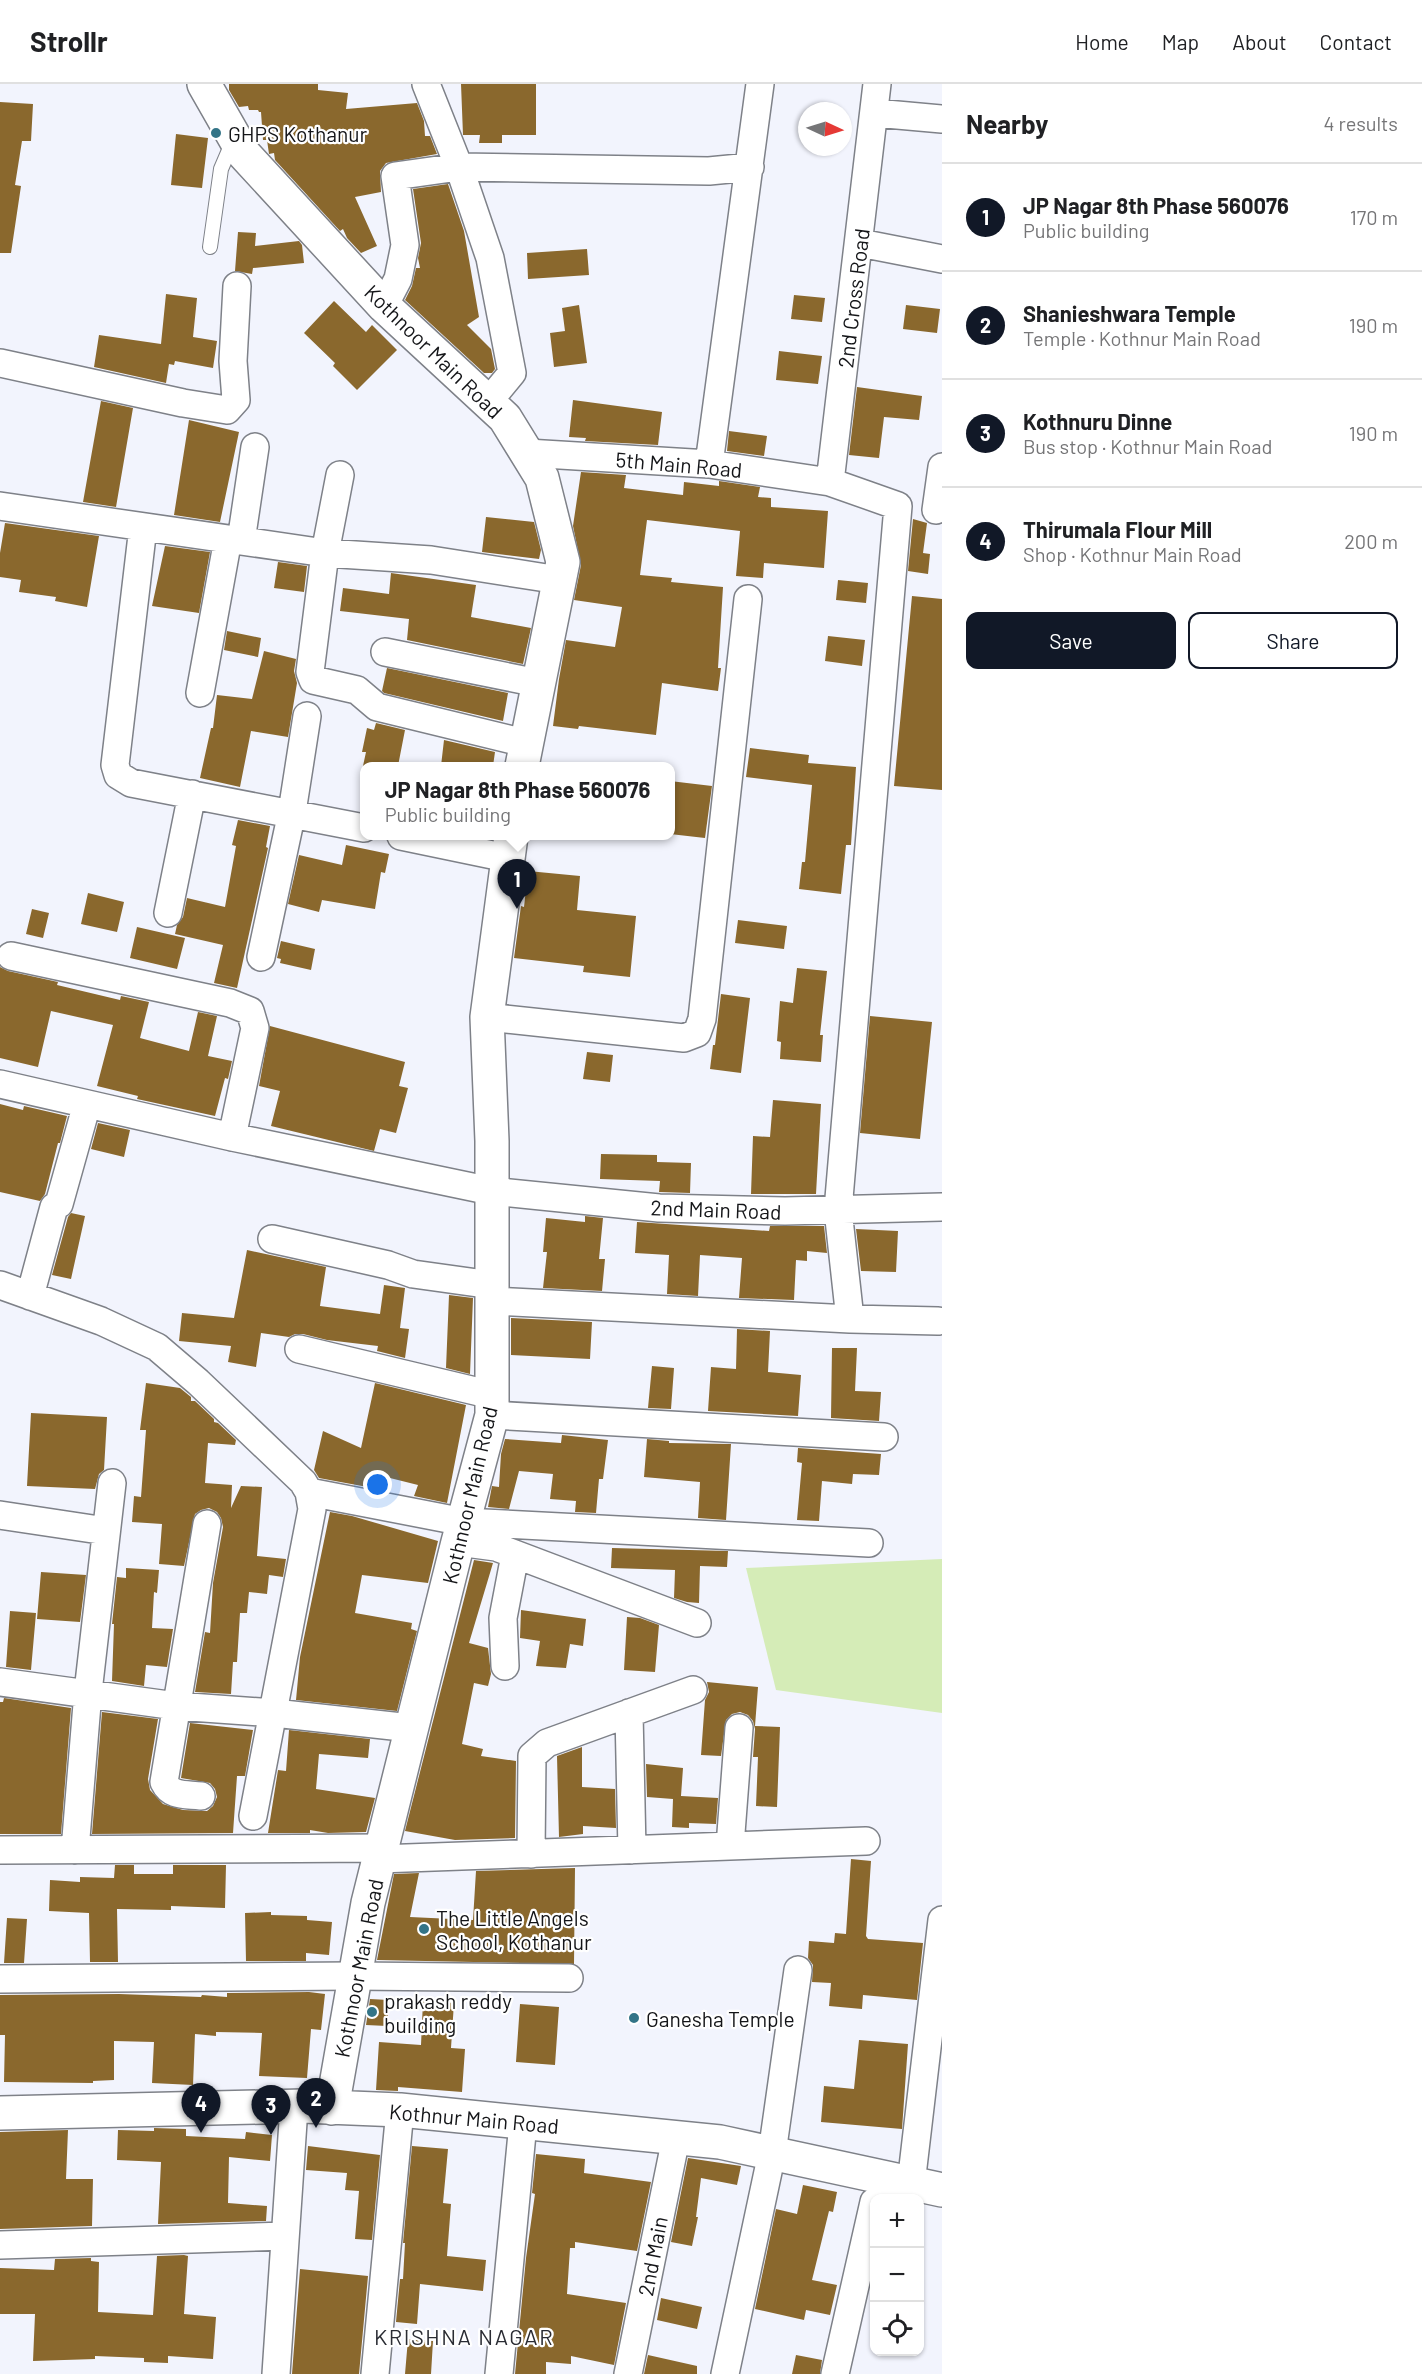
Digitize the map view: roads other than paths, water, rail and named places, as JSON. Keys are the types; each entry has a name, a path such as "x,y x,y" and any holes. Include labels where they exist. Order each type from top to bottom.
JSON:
{"street":[{"name":"Kothnoor Main Road","path":"204,84 244,154 384,306 505,418 543,478 562,562 524,755"},
{"path":"426,84 459,167 490,258 512,373 488,402"},
{"path":"709,464 760,84"},
{"name":"2nd Cross Road","path":"830,482 877,84"},
{"path":"875,113 942,119"},
{"path":"384,306 398,279 405,245 395,176 459,167 709,171 750,167"},
{"path":"860,243 942,259"},
{"path":"0,363 183,403 227,410 236,400 233,361 237,286"},
{"path":"200,693 255,447"},
{"name":"5th Main Road","path":"527,453 709,464 830,482 898,506 939,511"},
{"path":"939,511 942,467"},
{"path":"340,475 325,553 309,672 313,680 357,690 377,707 524,755"},
{"path":"0,506 325,553 431,560 559,580"},
{"path":"850,1319 838,1210 898,506"},
{"path":"144,527 115,765 117,775 131,783 292,812 360,827"},
{"path":"487,1017 684,1038 697,1033 702,1019 748,599"},
{"path":"385,652 538,683"},
{"path":"261,957 292,812 307,716"},
{"path":"168,913 192,794"},
{"path":"440,840 509,847"},
{"name":"Kothnoor Main Road","path":"332,2108 354,1976 380,1854 492,1405 492,1141 487,1017 509,847"},
{"path":"10,956 230,1003 250,1011 255,1028 232,1137"},
{"name":"2nd Main Road","path":"0,1084 232,1137 491,1191 659,1208 785,1211 942,1207"},
{"path":"30,1296 54,1207 59,1204 87,1104"},
{"path":"272,1239 388,1265 413,1274 492,1293 850,1319 938,1322"},
{"path":"0,1285 101,1321 157,1347 206,1389 303,1482 309,1492 312,1509 253,1816"},
{"path":"299,1349 492,1405 884,1437"},
{"path":"75,1850 88,1692 112,1483"},
{"path":"309,1492 461,1532 514,1555 697,1623"},
{"path":"0,1515 106,1531"},
{"path":"201,1796 174,1794 168,1790 164,1782 207,1524"},
{"path":"461,1532 869,1543"},
{"path":"505,1666 503,1618 514,1555"},
{"path":"0,1682 88,1692 176,1706 274,1713 411,1728"},
{"path":"531,1854 532,1756 547,1743 693,1690"},
{"path":"629,1713 632,1850"},
{"path":"730,1846 739,1728"},
{"path":"0,1850 531,1854 866,1841"},
{"path":"836,2374 897,2190 942,1920"},
{"path":"724,2374 772,2153 798,1970"},
{"path":"0,1979 354,1976 569,1978"},
{"path":"276,2374 294,2107"},
{"name":"Kothnur Main Road","path":"0,2113 294,2107 400,2110 720,2142 772,2153 897,2190"},
{"path":"375,2374 400,2110"},
{"path":"499,2374 523,2123"},
{"name":"2nd Main","path":"628,2374 676,2138"},
{"path":"0,2244 285,2236"}],"lane":[{"path":"210,247 221,169 235,137"}],"place":[{"name":"GHPS Kothanur","path":"216,133"},
{"name":"JP Nagar 8th Phase 560076","path":"517,909"},
{"name":"The Little Angels School, Kothanur","path":"424,1929"},
{"name":"prakash reddy building","path":"372,2012"},
{"name":"Ganesha Temple","path":"634,2018"},
{"name":"Shanieshwara Temple","path":"316,2128"},
{"name":"Thirumala Flour Mill","path":"201,2133"},
{"name":"Kothnuru Dinne","path":"271,2135"}],"district":[{"name":"KRISHNA NAGAR","path":"464,2336"}]}
